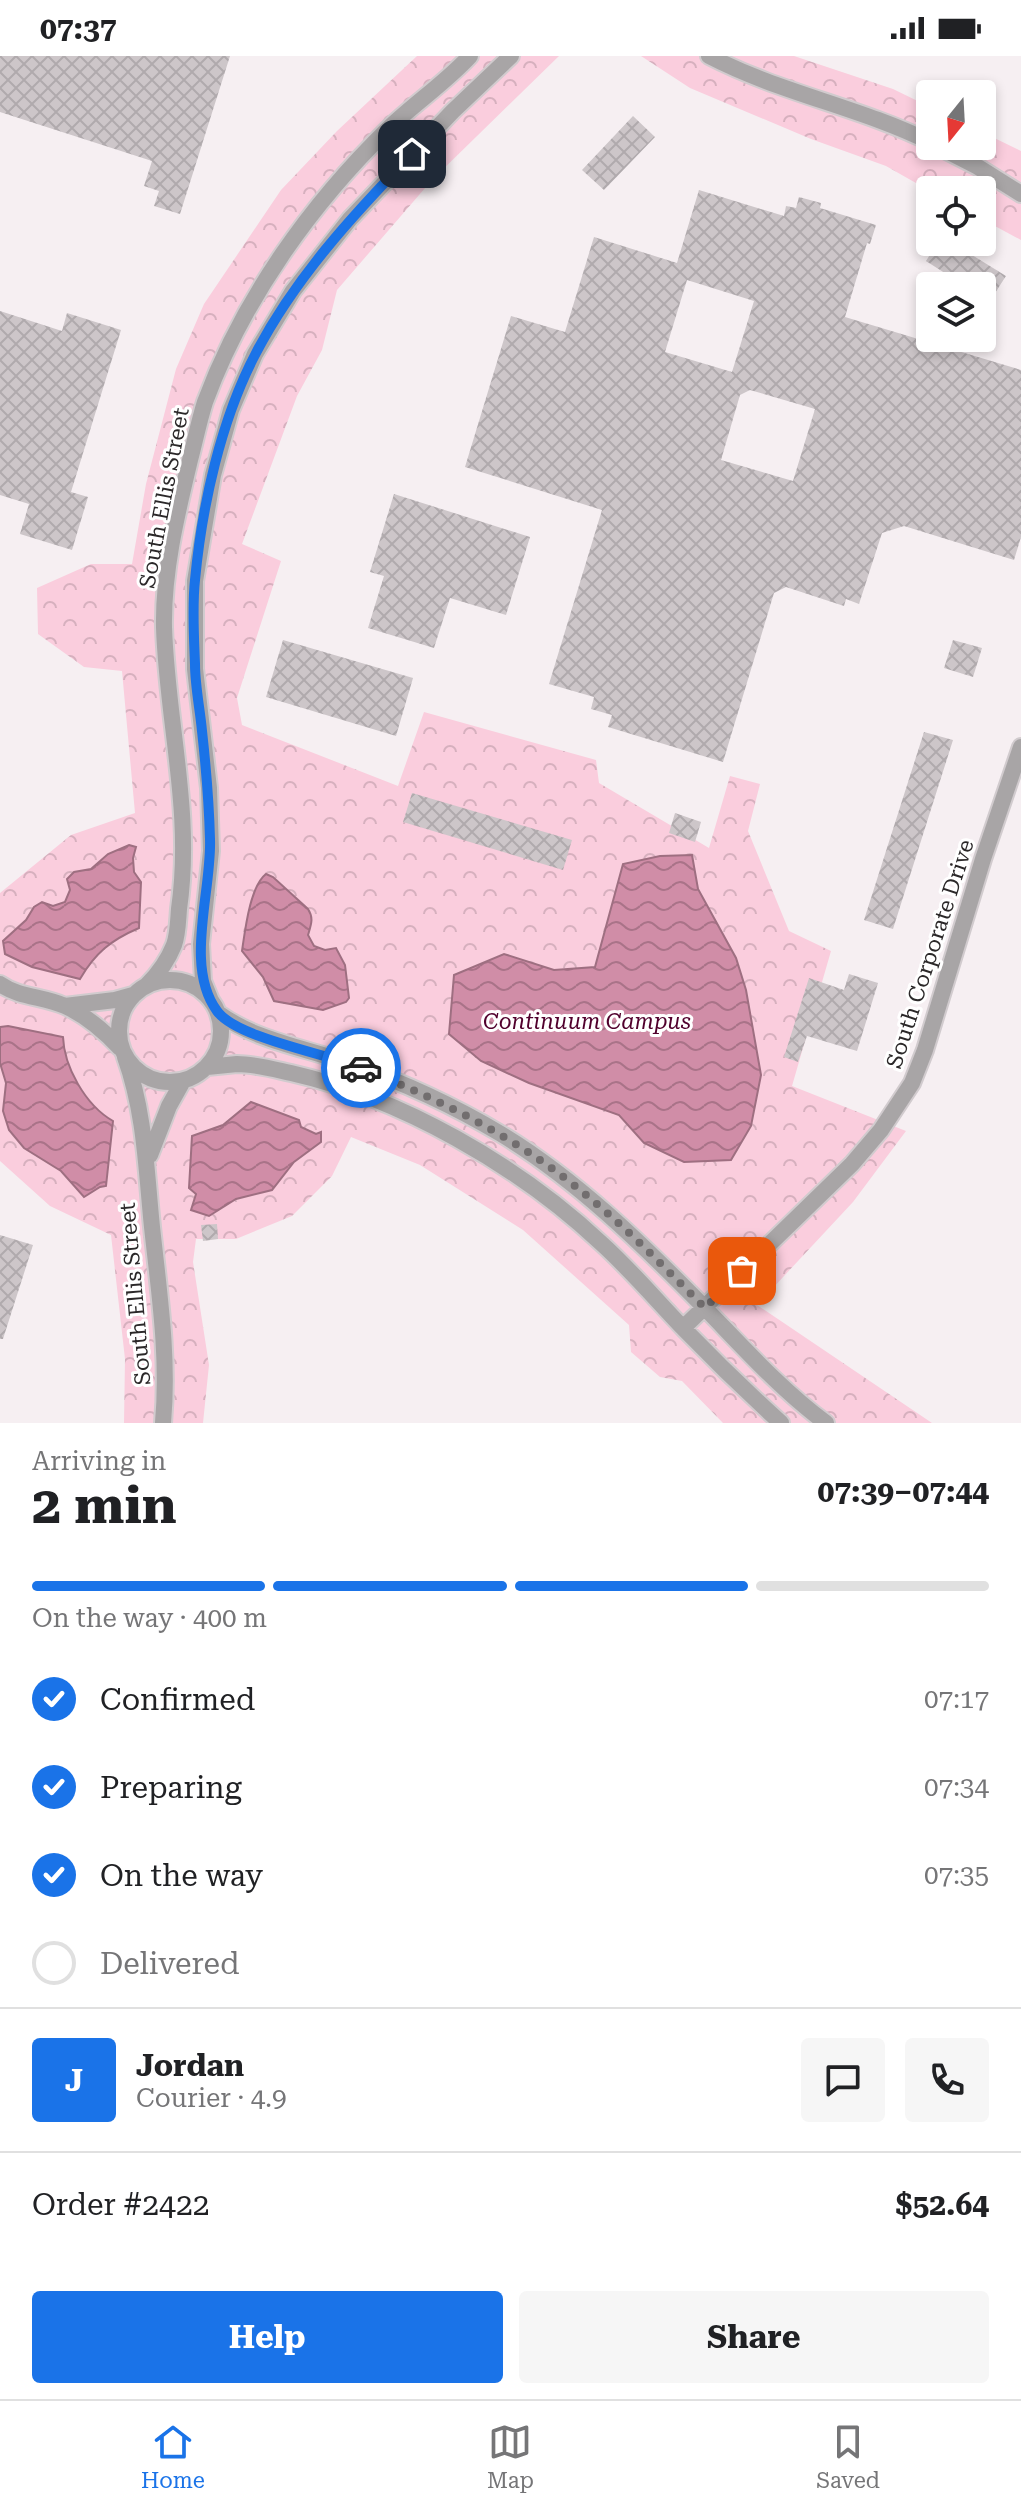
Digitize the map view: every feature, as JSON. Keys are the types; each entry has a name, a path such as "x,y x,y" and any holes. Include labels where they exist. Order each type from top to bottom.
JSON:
{"street":[{"name":"South Ellis Street","path":"140,990 158,974 174,944 182,888 182,781 171,720 164,625 168,568 183,490 205,403 231,343 265,282 324,197 389,128 470,56"},
{"name":"South Ellis Street","path":"214,1006 203,981 201,944 211,851 195,669 195,581 213,475 231,410 255,354 293,291 350,219 453,111 511,56"},
{"path":"709,56 777,87 889,123 916,136"},
{"path":"964,160 1021,194"},
{"name":"South Corporate Drive","path":"683,1328 852,1164 881,1130 912,1083 1021,747"},
{"path":"65,1006 115,1000 164,980 181,981 197,987 214,1006 245,1030 353,1064 432,1096 502,1135 576,1186 705,1308 763,1368 826,1423"},
{"path":"123,1053 118,1035 119,1020 124,1006 140,990"},
{"path":"4,991 65,1006 108,1035 136,1070 150,1079 166,1083 183,1081 207,1067 215,1056 221,1027 214,1006"},
{"name":"South Ellis Street","path":"123,1053 144,1125 148,1161 164,1344 166,1396 163,1423"},
{"path":"207,1067 252,1065 315,1078 393,1108 448,1135 519,1178 599,1241 781,1423"},
{"name":"South Ellis Street","path":"148,1161 169,1106 183,1081"}],"green space":[{"name":"Continuum Campus","path":"417,56 559,56 432,180 337,290 322,350 297,396 242,544 281,561 237,698 242,725 398,786 424,712 596,760 599,783 709,848 730,776 760,784 748,831 789,931 831,951 792,1086 906,1131 853,1202 757,1305 932,1423 723,1423 682,1381 660,1377 631,1352 629,1325 523,1230 420,1165 351,1137 332,1176 292,1216 236,1239 196,1239 193,1262 209,1365 203,1423 124,1423 125,1359 111,1235 50,1206 0,1161 0,893 71,835 135,813 122,671 84,667 38,634 37,588 91,564 132,564 146,484 176,369 204,304 281,190 337,131"},
{"path":"641,56 794,56 893,89 916,100 916,160 996,160 996,139 1021,151 1021,240 996,227 996,176 916,176 916,183 886,166 811,139 690,88"}],"water":[{"path":"129,845 136,847 134,872 141,882 139,928 105,948 80,979 32,967 5,954 3,941 26,920 34,907 42,902 53,906 65,902 70,890 67,879 74,872 91,869 108,854"},
{"path":"692,855 698,889 736,958 746,990 761,1075 751,1126 731,1160 684,1162 644,1143 619,1115 529,1083 481,1061 449,1034 454,975 504,954 554,970 595,967 623,864 660,856"},
{"path":"266,874 310,912 308,935 314,946 325,950 336,948 345,965 349,998 346,1002 323,1010 274,1001 263,977 242,951 252,898"},
{"path":"0,1027 63,1037 67,1060 78,1084 94,1105 113,1121 106,1186 84,1197 61,1171 24,1148 9,1130 3,1111 6,1083 0,1063"},
{"path":"251,1102 299,1120 301,1127 316,1134 321,1132 321,1142 294,1162 272,1190 236,1199 209,1216 191,1210 196,1194 189,1188 192,1136 223,1125"}],"building":[{"path":"0,56 230,56 180,214 154,206 159,191 144,186 152,161 0,112"},
{"path":"633,116 655,137 604,190 582,170"},
{"path":"699,190 784,216 786,206 796,208 799,197 821,203 820,208 876,225 870,244 867,243 845,317 916,338 916,352 961,352 1021,370 1021,537 1014,560 904,526 882,533 859,604 846,599 844,606 786,587 774,593 723,762 608,727 612,715 591,709 594,697 549,684 602,510 465,467 511,316 565,332 594,237 677,263","holes":["687,280 754,301 732,372 665,352","750,390 815,409 793,481 721,460 740,395"]},
{"path":"929,256 974,256 1006,276 996,291 996,272 943,272 926,261"},
{"path":"0,311 62,331 67,313 121,330 71,492 88,497 72,550 20,534 29,504 0,495"},
{"path":"394,494 530,537 506,615 450,598 434,648 368,628 384,576 370,572"},
{"path":"283,640 413,678 396,736 266,697"},
{"path":"953,640 982,648 973,677 944,668"},
{"path":"924,732 953,740 893,929 864,920"},
{"path":"412,793 572,840 563,870 403,822"},
{"path":"675,813 701,822 695,842 669,833"},
{"path":"849,974 878,983 857,1051 807,1036 798,1062 784,1057 809,978 844,990"},
{"path":"217,1224 218,1239 203,1241 201,1225"},
{"path":"0,1235 33,1245 3,1339 0,1339"}],"way so far":[{"path":"361,1068 432,1096 502,1135 576,1186 705,1308 742,1271"}],"route":[{"path":"361,1068 282,1043 230,1022 218,1013 203,981 201,944 211,851 209,788 195,669 195,581 213,475 231,410 255,354 293,291 350,219 412,154"}]}
